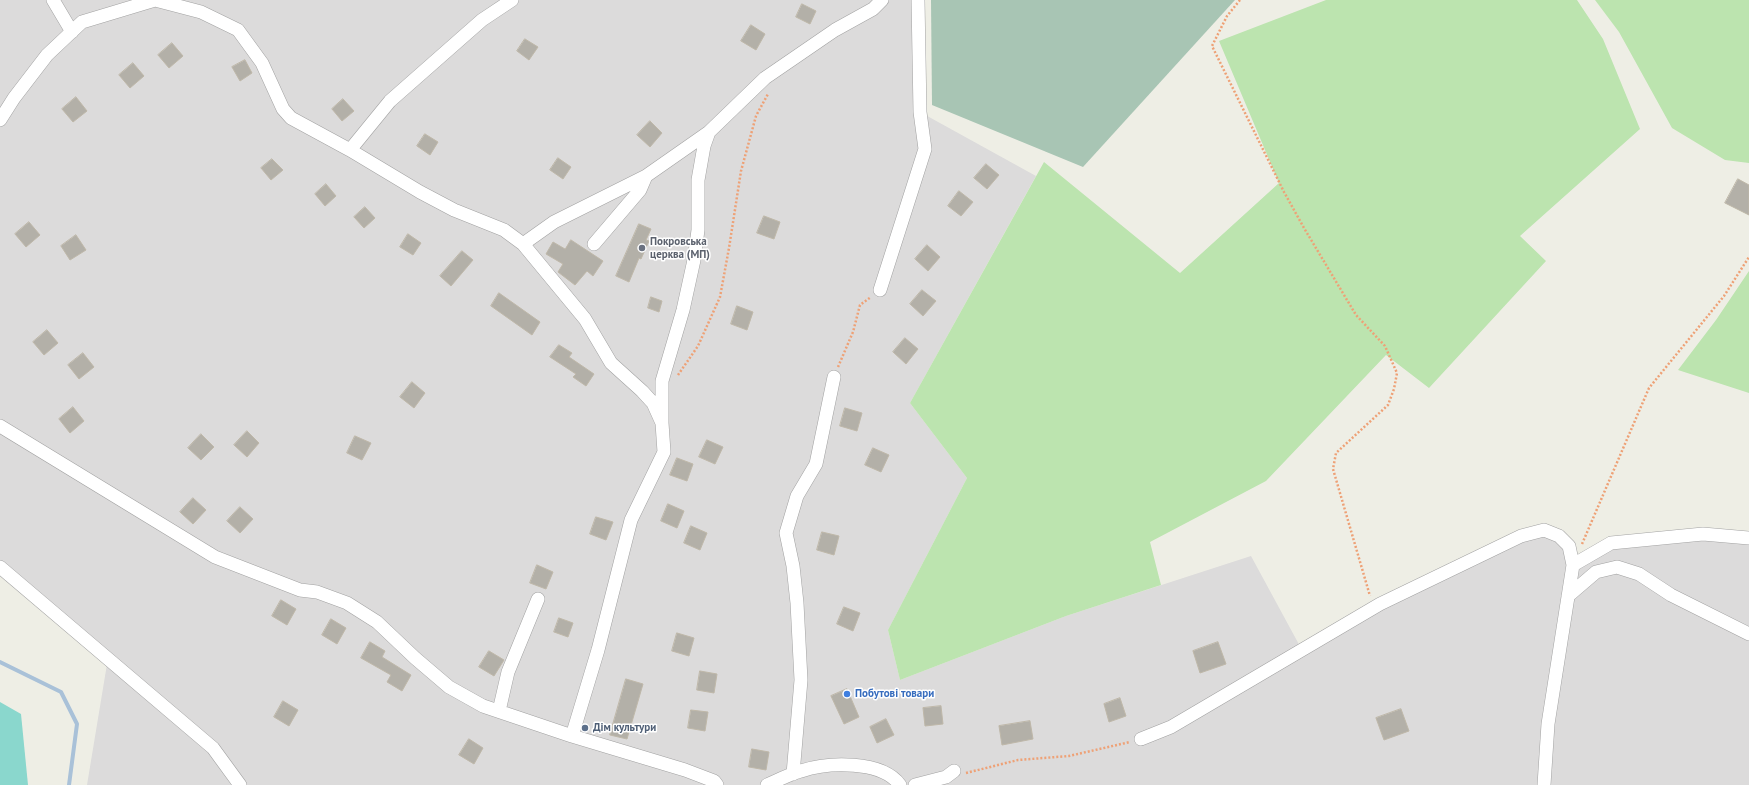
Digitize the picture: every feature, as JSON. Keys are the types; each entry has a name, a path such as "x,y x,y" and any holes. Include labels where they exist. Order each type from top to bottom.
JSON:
{"street":[{"path":"53,0 72,32"},
{"path":"0,120 14,98 47,55 82,22 156,0 201,12 238,30 262,62 283,110 291,118 350,150 420,192 454,210 504,230 523,244 585,319 611,364 653,402 662,423"},
{"path":"350,150 390,101 482,20 512,0"},
{"path":"523,244 554,222 646,176 709,132 765,78 835,30 873,9 882,0"},
{"path":"880,290 925,149 920,112 918,0"},
{"path":"572,736 598,650 631,520 664,452 662,381 681,317 694,260 698,230 698,180 704,146 709,132"},
{"path":"594,244 640,190 646,176"},
{"path":"793,774 801,680 797,603 793,566 786,533 797,496 816,464 834,377"},
{"path":"0,426 215,557 300,590 317,592 347,603 377,622 415,658 449,687 483,706 572,736 685,770 714,781 717,785"},
{"path":"1141,739 1171,727 1373,608 1521,536 1544,530 1559,536 1569,546 1573,565 1548,724 1544,785"},
{"path":"1573,565 1611,543 1703,534 1749,538"},
{"path":"1568,596 1596,572 1617,566 1639,574 1671,595 1749,634"},
{"path":"0,567 213,748 240,785"},
{"path":"499,712 508,672 538,599"},
{"path":"767,785 802,770 830,765 854,765 877,770 896,779 900,785"},
{"path":"915,785 946,777 954,771"}],"path":[{"path":"1240,0 1227,16 1212,46 1294,210 1356,315 1385,346 1397,373 1394,390 1388,405 1336,453 1332,469 1373,608"},
{"path":"678,376 698,346 720,297 741,171 756,116 770,91"},
{"path":"1573,565 1649,388 1724,296 1749,257"},
{"path":"834,377 853,332 860,305 880,290"},
{"path":"954,771 964,774 1018,760 1069,756 1141,739"}],"shaded area":[{"path":"0,0 918,0 920,112 1036,176 910,403 967,478 888,630 900,680 1066,616 1251,556 1302,650 1521,536 1559,536 1573,565 1611,543 1749,538 1749,785 87,785 108,658 0,567"},
{"path":"0,702 21,714 28,785 0,785"}],"green space":[{"path":"931,0 1235,0 1083,167 932,105"},
{"path":"1326,0 1577,0 1603,39 1640,129 1520,236 1546,261 1429,388 1386,355 1266,481 1150,542 1161,585 1066,616 900,680 888,630 967,478 910,403 1044,162 1180,273 1279,183 1219,41"},
{"path":"1595,0 1749,0 1749,163 1725,160 1672,128 1619,32"},
{"path":"1749,271 1749,393 1678,370 1716,320"}],"building":[{"path":"802,4 816,11 810,24 796,17"},
{"path":"751,25 765,34 756,50 741,41"},
{"path":"525,39 538,47 529,60 517,51"},
{"path":"172,43 183,56 169,68 158,55"},
{"path":"245,60 252,73 240,81 232,67"},
{"path":"133,63 144,76 130,88 119,75"},
{"path":"76,97 87,111 73,122 62,109"},
{"path":"343,99 354,111 342,121 332,109"},
{"path":"650,121 662,133 650,147 637,135"},
{"path":"425,134 438,142 430,155 417,146"},
{"path":"558,158 571,167 563,179 550,170"},
{"path":"272,159 283,170 271,180 261,168"},
{"path":"986,164 999,175 987,189 974,178"},
{"path":"1738,179 1749,185 1749,215 1725,203"},
{"path":"326,184 336,196 325,206 315,194"},
{"path":"959,191 973,202 961,216 948,206"},
{"path":"365,207 375,218 364,228 354,217"},
{"path":"764,216 780,222 774,239 757,233"},
{"path":"29,222 40,235 26,247 15,234"},
{"path":"639,224 651,229 646,240 649,241 641,259 639,258 629,282 616,276"},
{"path":"408,234 421,243 413,255 400,247"},
{"path":"76,235 86,250 70,260 61,246"},
{"path":"571,240 603,261 593,276 587,271 575,285 558,272 563,264 546,254 553,242 565,249"},
{"path":"927,245 940,257 928,271 915,259"},
{"path":"462,251 473,260 451,286 440,276"},
{"path":"922,290 936,301 923,316 910,304"},
{"path":"499,293 540,322 532,335 491,306"},
{"path":"651,297 662,301 659,312 648,308"},
{"path":"737,306 753,312 747,330 731,324"},
{"path":"47,330 58,343 44,355 33,342"},
{"path":"905,338 918,349 906,364 893,352"},
{"path":"559,345 572,353 569,357 594,374 586,386 573,377 576,374 550,357"},
{"path":"83,353 94,367 79,379 68,365"},
{"path":"412,382 425,393 414,408 400,397"},
{"path":"73,407 84,421 70,433 59,419"},
{"path":"845,408 862,413 857,431 840,426"},
{"path":"247,431 259,443 247,457 234,445"},
{"path":"201,434 214,447 201,460 188,448"},
{"path":"355,436 371,443 362,460 347,453"},
{"path":"707,440 723,447 715,464 699,457"},
{"path":"873,448 889,455 881,472 865,465"},
{"path":"677,458 693,464 687,481 670,475"},
{"path":"193,498 206,510 193,524 180,512"},
{"path":"668,504 684,511 677,528 661,521"},
{"path":"240,507 253,519 240,533 227,521"},
{"path":"596,517 613,522 606,540 590,534"},
{"path":"691,526 707,533 700,550 684,543"},
{"path":"822,532 839,536 834,555 817,550"},
{"path":"537,565 553,572 546,589 530,583"},
{"path":"281,600 296,609 287,625 272,616"},
{"path":"844,607 860,613 853,631 837,624"},
{"path":"559,618 573,623 568,637 554,632"},
{"path":"331,619 346,628 337,644 322,635"},
{"path":"677,633 694,638 689,656 672,651"},
{"path":"370,642 385,651 382,657 411,675 402,691 387,682 391,675 361,658"},
{"path":"1218,642 1226,664 1200,673 1193,651"},
{"path":"489,651 504,660 494,676 479,667"},
{"path":"700,671 717,674 714,693 697,690"},
{"path":"626,679 643,684 627,739 610,735"},
{"path":"847,689 859,717 844,724 831,696"},
{"path":"1120,698 1126,716 1109,722 1104,704"},
{"path":"283,701 298,710 289,726 274,717"},
{"path":"941,706 943,724 925,726 923,708"},
{"path":"1401,709 1409,731 1384,740 1376,718"},
{"path":"691,710 708,712 705,731 688,728"},
{"path":"886,719 894,735 877,743 870,727"},
{"path":"1030,721 1033,739 1002,745 999,726"},
{"path":"469,739 483,748 474,764 459,755"},
{"path":"752,749 769,752 766,770 749,767"}],"waterway":[{"path":"0,662 61,692 77,724 69,785"}],"place":[{"name":"Покровська церква (МП)","path":"642,248"},
{"name":"Побутові товари","path":"847,694"},
{"name":"Дім культури","path":"585,728"}]}
